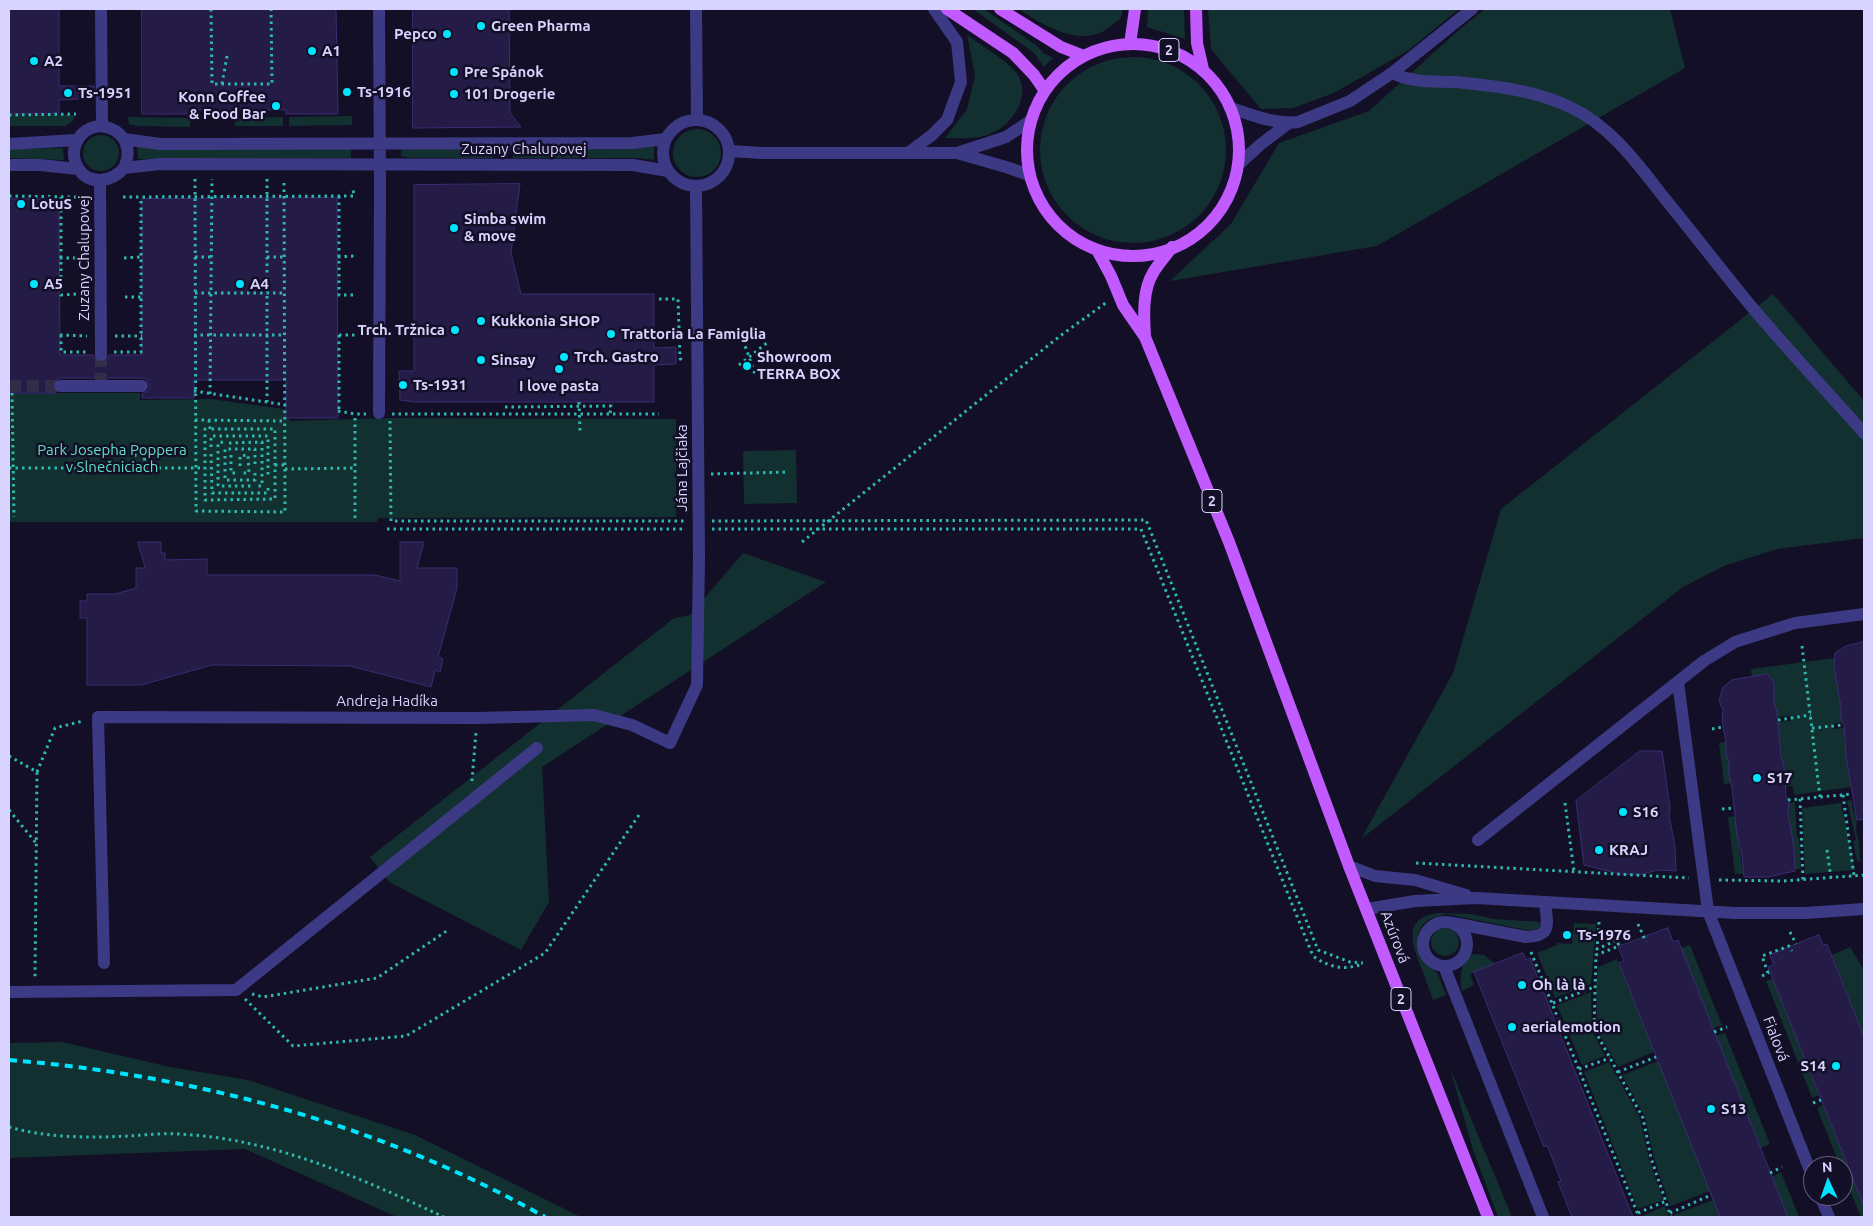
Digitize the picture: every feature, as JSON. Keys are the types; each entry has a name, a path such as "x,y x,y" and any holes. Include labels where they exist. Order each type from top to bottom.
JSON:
{"main road":[{"path":"947,9 1013,53 1034,74 1045,91"},
{"path":"1000,9 1060,47 1084,56"},
{"path":"1130,44 1135,9"},
{"name":"2","path":"1196,9 1197,43 1203,69"},
{"name":"2","path":"1130,44 1152,46 1174,52 1203,69 1222,91 1231,108 1239,136 1239,164 1229,195 1218,214 1194,236 1172,248 1145,254 1098,250 1076,240 1055,223 1039,200 1028,175 1027,147 1030,121 1045,91 1063,72 1084,56 1106,47 1130,44"},
{"name":"2","path":"1145,337 1146,292 1152,275 1172,248"},
{"name":"2","path":"1098,250 1111,276 1117,295 1145,337"},
{"name":"Azúrová","path":"1145,337 1229,542 1349,866 1488,1217"}],"street":[{"path":"78,169 74,160 77,140 87,130 102,126 101,9"},
{"path":"379,9 379,413"},
{"path":"696,9 697,120"},
{"path":"908,153 932,135 947,120 961,82 957,42 934,9"},
{"path":"1231,108 1259,118 1289,123 1298,122 1350,101 1392,73 1472,9"},
{"path":"1392,73 1410,80 1491,85 1548,98 1571,107 1607,131 1638,166 1748,302 1864,433"},
{"path":"668,171 664,161 663,150 666,139 671,131 687,121 706,121 716,126 723,132 728,141 730,151 729,162 717,180 707,185 696,187"},
{"path":"957,154 1006,137 1030,121"},
{"path":"1239,164 1261,144 1289,123"},
{"name":"Zuzany Chalupovej","path":"102,126 115,130 124,139 160,144 625,143 666,139"},
{"path":"124,139 128,154 124,168"},
{"path":"9,144 77,140"},
{"path":"730,151 762,153 957,154 1006,166 1028,175"},
{"name":"Zuzany Chalupovej","path":"9,165 40,165 78,169 84,175 100,181 118,175 124,168 160,164 632,165 668,171 680,182 696,187"},
{"name":"Zuzany Chalupovej","path":"100,181 101,355"},
{"name":"Jána Lajčiaka","path":"670,743 697,685 696,187"},
{"path":"60,386 101,383 142,386"},
{"path":"1478,840 1704,661 1735,642 1796,623 1864,614"},
{"name":"Fialová","path":"1678,682 1708,911 1804,1156"},
{"name":"Andreja Hadíka","path":"98,717 478,718 594,715 632,725 670,743"},
{"path":"98,717 104,963"},
{"path":"9,992 236,990 537,748"},
{"path":"1349,866 1375,876 1415,880 1476,898"},
{"path":"1367,909 1415,901 1476,898 1708,911 1805,914 1864,909"},
{"path":"1452,923 1463,932 1466,945 1461,958 1455,963 1444,966 1433,962 1424,950 1425,934 1436,923 1452,923 1526,937 1536,937 1544,933 1548,927 1545,902"},
{"path":"1444,966 1544,1217"}],"path":[{"path":"211,9 212,84 272,84 271,9"},
{"path":"222,84 227,56"},
{"path":"510,70 532,70"},
{"path":"9,115 76,114"},
{"path":"195,179 196,511 285,512 286,335 284,180"},
{"path":"210,394 212,179"},
{"path":"266,179 267,402"},
{"path":"123,196 354,196 353,189"},
{"path":"9,196 77,197"},
{"path":"141,196 141,352"},
{"path":"339,196 339,295 355,295"},
{"path":"61,197 61,295 77,294"},
{"path":"195,257 211,256"},
{"path":"338,257 354,256"},
{"path":"124,258 142,257"},
{"path":"267,258 285,257"},
{"path":"60,258 77,258"},
{"path":"195,293 285,293"},
{"path":"802,542 1060,336 1117,295"},
{"path":"125,297 141,297"},
{"path":"658,299 678,299 680,358 684,365"},
{"path":"195,335 286,335"},
{"path":"339,411 338,335 356,335"},
{"path":"721,336 743,340 756,377"},
{"path":"739,365 768,342"},
{"path":"195,392 286,405"},
{"path":"12,393 11,468 14,517"},
{"path":"505,407 580,404 611,406 610,414"},
{"path":"580,404 580,432"},
{"path":"355,414 355,518"},
{"path":"387,529 698,525 828,521 1146,520 1318,950 1350,962 1362,964 1345,968 1323,963 1313,956 1140,529 816,530 698,525 391,521 390,414 659,414"},
{"path":"195,420 285,421"},
{"path":"209,420 210,430"},
{"path":"237,429 237,436"},
{"path":"237,429 275,429 275,499 205,500 204,430 237,429"},
{"path":"211,447 211,436 268,436 268,477"},
{"path":"223,442 218,443 218,486 251,486"},
{"path":"233,449 231,442 262,442 262,486 257,486"},
{"path":"248,464 255,466 255,449 224,449 225,480 255,480 255,473"},
{"path":"211,454 212,493 268,493 268,484"},
{"path":"134,455 145,456 143,468"},
{"path":"231,455 231,473 237,473"},
{"path":"240,466 240,456 248,456 249,473 243,474"},
{"path":"262,460 268,460"},
{"path":"225,464 231,464"},
{"path":"212,465 218,465"},
{"path":"275,465 285,467 355,468"},
{"path":"11,468 205,468"},
{"path":"698,474 788,472"},
{"path":"246,480 246,486"},
{"path":"241,493 241,500"},
{"path":"1802,646 1820,797"},
{"path":"1778,720 1810,715"},
{"path":"36,992 37,772 55,728 98,717"},
{"path":"471,801 478,718"},
{"path":"1812,728 1844,725"},
{"path":"1712,729 1723,727"},
{"path":"9,756 37,772"},
{"path":"1788,800 1852,794"},
{"path":"1843,795 1854,876"},
{"path":"1800,799 1803,880"},
{"path":"1565,803 1574,872"},
{"path":"1722,809 1734,808"},
{"path":"9,810 36,843"},
{"path":"236,990 293,1046 406,1036 545,953 640,812"},
{"path":"1828,850 1831,878"},
{"path":"1416,863 1698,879"},
{"path":"1710,880 1803,880 1864,875"},
{"path":"1599,922 1596,949 1617,940 1619,946 1596,955 1594,1029 1643,1118 1651,1158 1671,1217"},
{"path":"1638,924 1646,942"},
{"path":"236,990 263,997 377,978 448,930"},
{"path":"1790,932 1796,944"},
{"path":"1762,976 1768,973 1762,956 1789,946 1792,951"},
{"path":"1532,952 1638,1215 1666,1201"},
{"path":"1553,1003 1594,987"},
{"path":"1714,1032 1727,1027"},
{"path":"1618,1072 1656,1057"},
{"path":"1579,1070 1610,1058"},
{"path":"1813,1103 1821,1100"},
{"path":"9,1128 30,1134 104,1137 178,1134 233,1140 297,1155 376,1186 444,1217"},
{"path":"1770,1173 1782,1168"},
{"path":"1670,1212 1711,1195"}],"green space":[{"path":"973,9 984,9 1053,58 1044,67 1034,53"},
{"path":"1019,9 1123,9 1121,18 1107,29 1092,35 1081,36 1059,31 1037,21"},
{"path":"1148,9 1184,9 1185,39 1147,27"},
{"path":"1208,9 1459,9 1409,50 1334,93 1293,108 1261,109 1211,49"},
{"path":"1485,9 1670,9 1685,68 1377,246 1170,281 1231,224 1279,143 1369,111 1461,28"},
{"path":"967,35 997,55 1013,69 1019,77 1022,95 1015,113 1002,127 989,135 945,138 967,109 975,76"},
{"path":"1124,57 1142,57 1169,64 1185,72 1199,84 1211,98 1219,114 1226,141 1226,159 1219,186 1211,202 1199,216 1185,228 1169,236 1142,243 1124,243 1097,236 1081,228 1055,202 1044,177 1040,159 1040,141 1047,114 1055,98 1081,72 1106,61"},
{"path":"9,115 74,115 74,120 66,126 9,126"},
{"path":"352,116 352,125 289,126 289,117"},
{"path":"128,117 190,118 190,127 137,126 129,124"},
{"path":"283,117 283,126 235,126 234,118"},
{"path":"697,129 706,131 714,136 719,144 721,153 719,162 714,170 706,175 697,177 688,175 680,170 675,162 673,153 675,144 680,136 688,131"},
{"path":"101,135 108,136 114,140 118,146 118,160 114,166 108,170 101,171 94,170 88,166 84,160 83,153 84,146 88,140 94,136"},
{"path":"654,146 654,160 637,158 513,158 512,148 644,148"},
{"path":"137,147 351,149 351,158 138,159"},
{"path":"63,148 64,160 9,158 9,149"},
{"path":"402,148 493,148 493,158 410,158 401,156"},
{"path":"1773,294 1864,401 1864,538 1777,549 1724,566 1683,587 1361,839 1453,673 1501,509"},
{"name":"Park Josepha Poppera v Slnečniciach","path":"9,393 140,393 140,400 211,399 284,409 290,421 387,418 676,419 676,517 378,518 377,522 9,522"},
{"path":"796,450 797,503 744,504 743,451"},
{"path":"743,553 826,582 542,767 549,902 521,950 389,882 370,857 674,618 690,615"},
{"path":"1835,658 1842,722 1832,724 1833,729 1844,728 1851,787 1794,795 1793,786 1785,787 1778,722 1790,721 1790,716 1777,717 1773,683 1768,674 1752,678 1751,669"},
{"path":"1726,742 1731,783 1724,784 1719,743"},
{"path":"1852,800 1857,820 1856,831 1859,841 1860,861 1857,861 1853,841 1856,840 1847,801"},
{"path":"1795,802 1801,869 1795,869 1789,819 1789,803"},
{"path":"1841,803 1855,870 1805,874 1802,808"},
{"path":"1735,816 1743,874 1735,874 1728,817"},
{"path":"1441,913 1473,914 1493,919 1541,922 1539,928 1531,931 1446,914 1429,919 1421,927 1418,934 1418,951 1421,958 1438,974 1446,995 1433,1000 1417,957 1413,931 1420,919"},
{"path":"1574,923 1596,924 1591,984 1555,998 1537,953 1557,945 1557,943 1572,944"},
{"path":"1445,928 1455,932 1459,942 1455,952 1445,956 1435,952 1431,942 1435,932"},
{"path":"1690,945 1722,1025 1713,1028 1681,948"},
{"path":"1850,947 1864,970 1864,1037 1832,955"},
{"path":"1473,954 1484,955 1495,964 1470,974 1474,985 1462,991 1461,978 1463,966 1466,957"},
{"path":"1617,959 1654,1052 1618,1067 1597,1030 1596,985 1598,967"},
{"path":"1773,979 1819,1095 1812,1098 1766,981"},
{"path":"1591,992 1592,1031 1605,1056 1582,1065 1557,1005"},
{"path":"1725,1033 1770,1144 1760,1148 1716,1036"},
{"path":"62,1042 170,1067 248,1080 415,1135 581,1217 397,1217 245,1149 9,1158 9,1043"},
{"path":"1658,1061 1710,1191 1670,1206 1654,1158 1645,1117 1622,1075"},
{"path":"1609,1062 1640,1118 1649,1159 1663,1200 1638,1209 1584,1072"},
{"path":"1450,1068 1512,1217 1498,1217 1473,1150"},
{"path":"1823,1105 1844,1156 1836,1156 1817,1108"},
{"path":"1781,1172 1799,1217 1788,1217 1772,1177"},
{"path":"1853,1179 1856,1186 1864,1183 1864,1217 1861,1217 1853,1198"},
{"path":"1713,1200 1720,1217 1674,1217 1673,1215"},
{"path":"1665,1206 1669,1217 1642,1217 1642,1216"}],"building":[{"name":"A2","path":"9,9 59,9 59,86 94,86 94,98 59,100 59,114 9,114"},
{"path":"142,9 336,9 338,114 286,114 286,110 194,110 194,114 142,114"},
{"path":"413,9 509,9 510,113 521,127 413,128"},
{"path":"520,184 511,253 521,294 654,294 654,348 676,347 676,364 654,365 654,402 414,402 400,400 399,371 414,371 414,185"},
{"name":"A4","path":"337,198 338,418 286,418 286,380 194,380 194,398 142,398 142,394 149,390 150,386 146,379 142,378 60,378 53,382 53,390 56,393 9,393 9,199 59,199 60,355 93,355 97,362 102,363 108,359 109,355 142,355 142,199"},
{"path":"138,542 161,542 161,553 165,553 165,560 207,559 207,575 375,575 400,581 400,542 424,542 417,568 457,568 457,588 438,657 443,659 440,672 435,670 431,687 350,666 212,665 141,685 87,685 87,618 80,618 80,601 87,601 87,594 115,594 136,588 136,568 145,568"},
{"path":"1864,642 1864,819 1857,820 1846,757 1844,725 1841,720 1841,708 1834,667 1835,653 1846,646"},
{"name":"S17","path":"1768,674 1774,683 1774,702 1784,766 1786,796 1789,803 1788,813 1794,848 1795,871 1768,877 1744,877 1742,855 1737,835 1729,762 1726,753 1722,720 1723,710 1719,701 1723,687 1732,680"},
{"name":"S16","path":"1640,751 1662,751 1670,808 1669,815 1675,846 1676,871 1658,870 1639,875 1620,874 1584,865 1576,801"},
{"name":"S13","path":"1668,928 1673,942 1678,940 1788,1217 1720,1217 1619,963 1624,961 1618,947"},
{"name":"S14","path":"1819,935 1823,945 1827,944 1864,1037 1864,1206 1853,1179 1853,1156 1844,1156 1768,967 1774,965 1770,955"},
{"path":"1523,953 1526,960 1530,958 1633,1217 1572,1217 1558,1182 1561,1181 1547,1145 1544,1147 1474,972"}],"tunnel":[{"path":"101,355 101,380"},
{"path":"9,386 60,386"}],"railway":[{"path":"9,1060 79,1067 148,1078 217,1092 286,1110 353,1131 419,1156 483,1184 545,1217"}],"place":[{"name":"Green Pharma","path":"481,26"},
{"name":"Pepco","path":"447,34"},
{"name":"A1","path":"312,51"},
{"name":"A2","path":"34,61"},
{"name":"Pre Spánok","path":"454,72"},
{"name":"Ts-1916","path":"347,92"},
{"name":"Ts-1951","path":"68,93"},
{"name":"101 Drogerie","path":"454,94"},
{"name":"Konn Coffee & Food Bar","path":"276,106"},
{"name":"LotuS","path":"21,204"},
{"name":"Simba swim & move","path":"454,228"},
{"name":"A5","path":"34,284"},
{"name":"A4","path":"240,284"},
{"name":"Kukkonia SHOP","path":"481,321"},
{"name":"Trch. Tržnica","path":"455,330"},
{"name":"Trattoria La Famiglia","path":"611,334"},
{"name":"Trch. Gastro","path":"564,357"},
{"name":"Sinsay","path":"481,360"},
{"name":"Showroom TERRA BOX","path":"747,366"},
{"name":"I love pasta","path":"559,369"},
{"name":"Ts-1931","path":"403,385"},
{"name":"S17","path":"1757,778"},
{"name":"S16","path":"1623,812"},
{"name":"KRAJ","path":"1599,850"},
{"name":"Ts-1976","path":"1567,935"},
{"name":"Oh là là","path":"1522,985"},
{"name":"aerialemotion","path":"1512,1027"},
{"name":"S14","path":"1836,1066"},
{"name":"S13","path":"1711,1109"}]}
